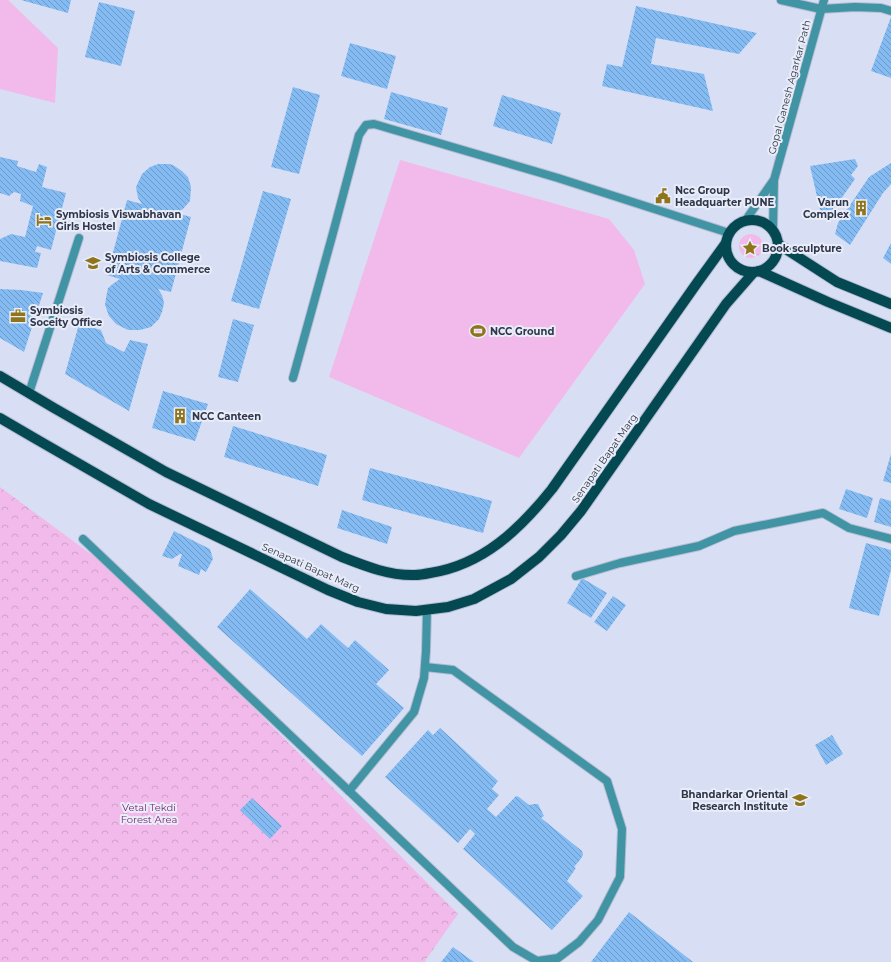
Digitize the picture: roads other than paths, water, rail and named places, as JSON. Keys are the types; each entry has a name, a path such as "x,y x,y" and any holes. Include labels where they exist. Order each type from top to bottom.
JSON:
{"main road":[{"path":"0,376 166,472 342,557 369,568 392,573 415,575 440,572 460,566 491,549 515,531 535,511 552,489 736,226 750,220 760,221 769,226 777,239 778,244 775,259 768,267 756,272"},
{"path":"728,238 726,248 729,258 735,266 744,271 756,272 891,328"},
{"path":"778,244 837,282 891,304"},
{"name":"Senapati Bapat Marg","path":"0,418 149,504 328,590 358,602 386,609 416,612 448,607 474,599 511,579 539,558 561,535 581,511 726,304 756,272"}],"street":[{"path":"781,0 821,9 855,7 881,8 891,11"},
{"name":"Gopal Ganesh Agarkar Path","path":"772,230 774,180 824,0"},
{"path":"293,378 359,135 366,125 374,124 550,175 728,238"},
{"name":"Gopal Ganesh Agarkar Path","path":"745,221 774,180"},
{"path":"29,393 79,238"},
{"path":"576,576 620,563 699,546 734,531 823,513 849,528 891,539"},
{"path":"83,539 513,947 537,961 558,958 579,942 598,920 620,877 622,829 608,781 453,670 425,667"},
{"path":"349,791 414,712 424,678 427,610"}],"place":[{"name":"Ncc Group Headquarter PUNE","path":"663,196"},
{"name":"Varun Complex","path":"861,208"},
{"name":"Symbiosis Viswabhavan Girls Hostel","path":"44,220"},
{"name":"Book sculpture","path":"750,248"},
{"name":"Symbiosis College of Arts & Commerce","path":"93,263"},
{"name":"Symbiosis Soceity Office","path":"18,316"},
{"name":"NCC Ground","path":"478,331"},
{"name":"NCC Canteen","path":"180,416"},
{"name":"Bhandarkar Oriental Research Institute","path":"800,800"}],"park label":[{"name":"Vetal Tekdi Forest Area","path":"149,812"}]}
